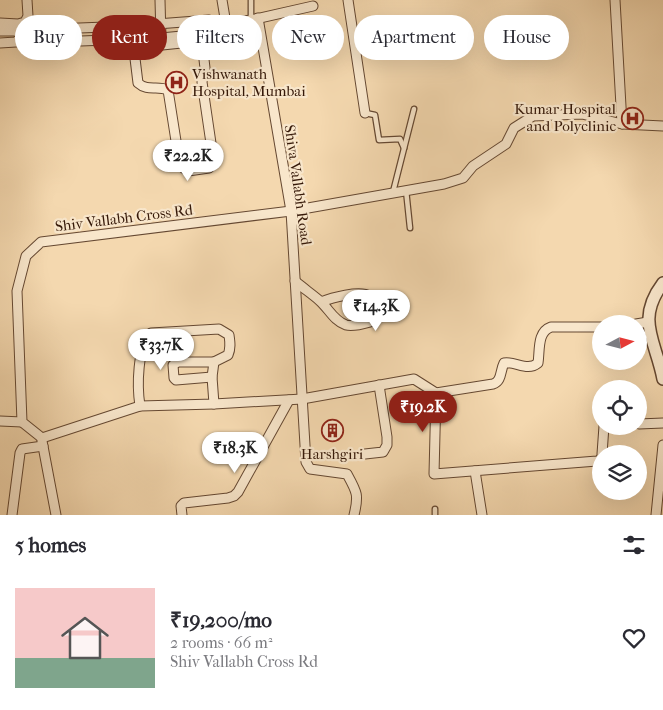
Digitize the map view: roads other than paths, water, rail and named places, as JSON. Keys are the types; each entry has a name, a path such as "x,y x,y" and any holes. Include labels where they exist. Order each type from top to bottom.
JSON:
{"street":[{"path":"0,22 18,24 26,22 28,16 27,0"},
{"path":"160,0 160,15"},
{"path":"222,0 222,15"},
{"path":"348,0 365,113"},
{"path":"615,0 622,124"},
{"path":"262,17 313,6"},
{"path":"0,31 15,30"},
{"path":"0,43 15,42"},
{"path":"135,60 138,83 142,87 168,90 179,160 182,167 188,171 209,168 212,164 212,150 202,82 205,68 204,60"},
{"name":"Shiva Vallabh Road","path":"262,60 290,211 306,462 310,469 347,474 356,489 357,503 354,515"},
{"name":"Shiv Vallabh Cross Rd","path":"22,422 17,291 26,256 41,242 290,211 444,184 463,178 473,166 506,144 514,128 533,116 582,114 622,124 663,126"},
{"path":"295,281 321,302 338,321 346,325 370,322 374,315 374,301 368,295 353,294 321,302"},
{"path":"646,315 663,284"},
{"path":"12,515 22,449 140,406 302,399 414,379 436,393 497,383 504,363 508,362 530,368 538,363 541,335 546,329 551,327 592,327"},
{"path":"140,406 139,373 142,349 145,340 151,333 219,329 229,335 230,350 228,355 214,362 178,362 173,365 173,376 176,380 212,377"},
{"path":"648,331 663,379"},
{"path":"214,362 212,377 214,404"},
{"path":"365,454 383,452 387,445 379,385"},
{"path":"436,393 434,474 592,461"},
{"path":"182,515 181,506 184,503 228,498 238,492 288,400"},
{"path":"0,420 22,422 42,442 56,515"},
{"path":"647,424 663,423"},
{"path":"656,515 663,446"},
{"path":"475,471 482,515"}],"lane":[{"path":"251,0 253,15"},
{"path":"393,192 414,109"},
{"path":"365,113 375,116 379,140 400,139 404,148"},
{"path":"406,190 410,228"}],"place":[{"name":"Vishwanath Hospital, Mumbai","path":"176,83"},
{"name":"Kumar Hospital and Polyclinic","path":"632,118"},
{"name":"Harshgiri","path":"332,431"}]}
